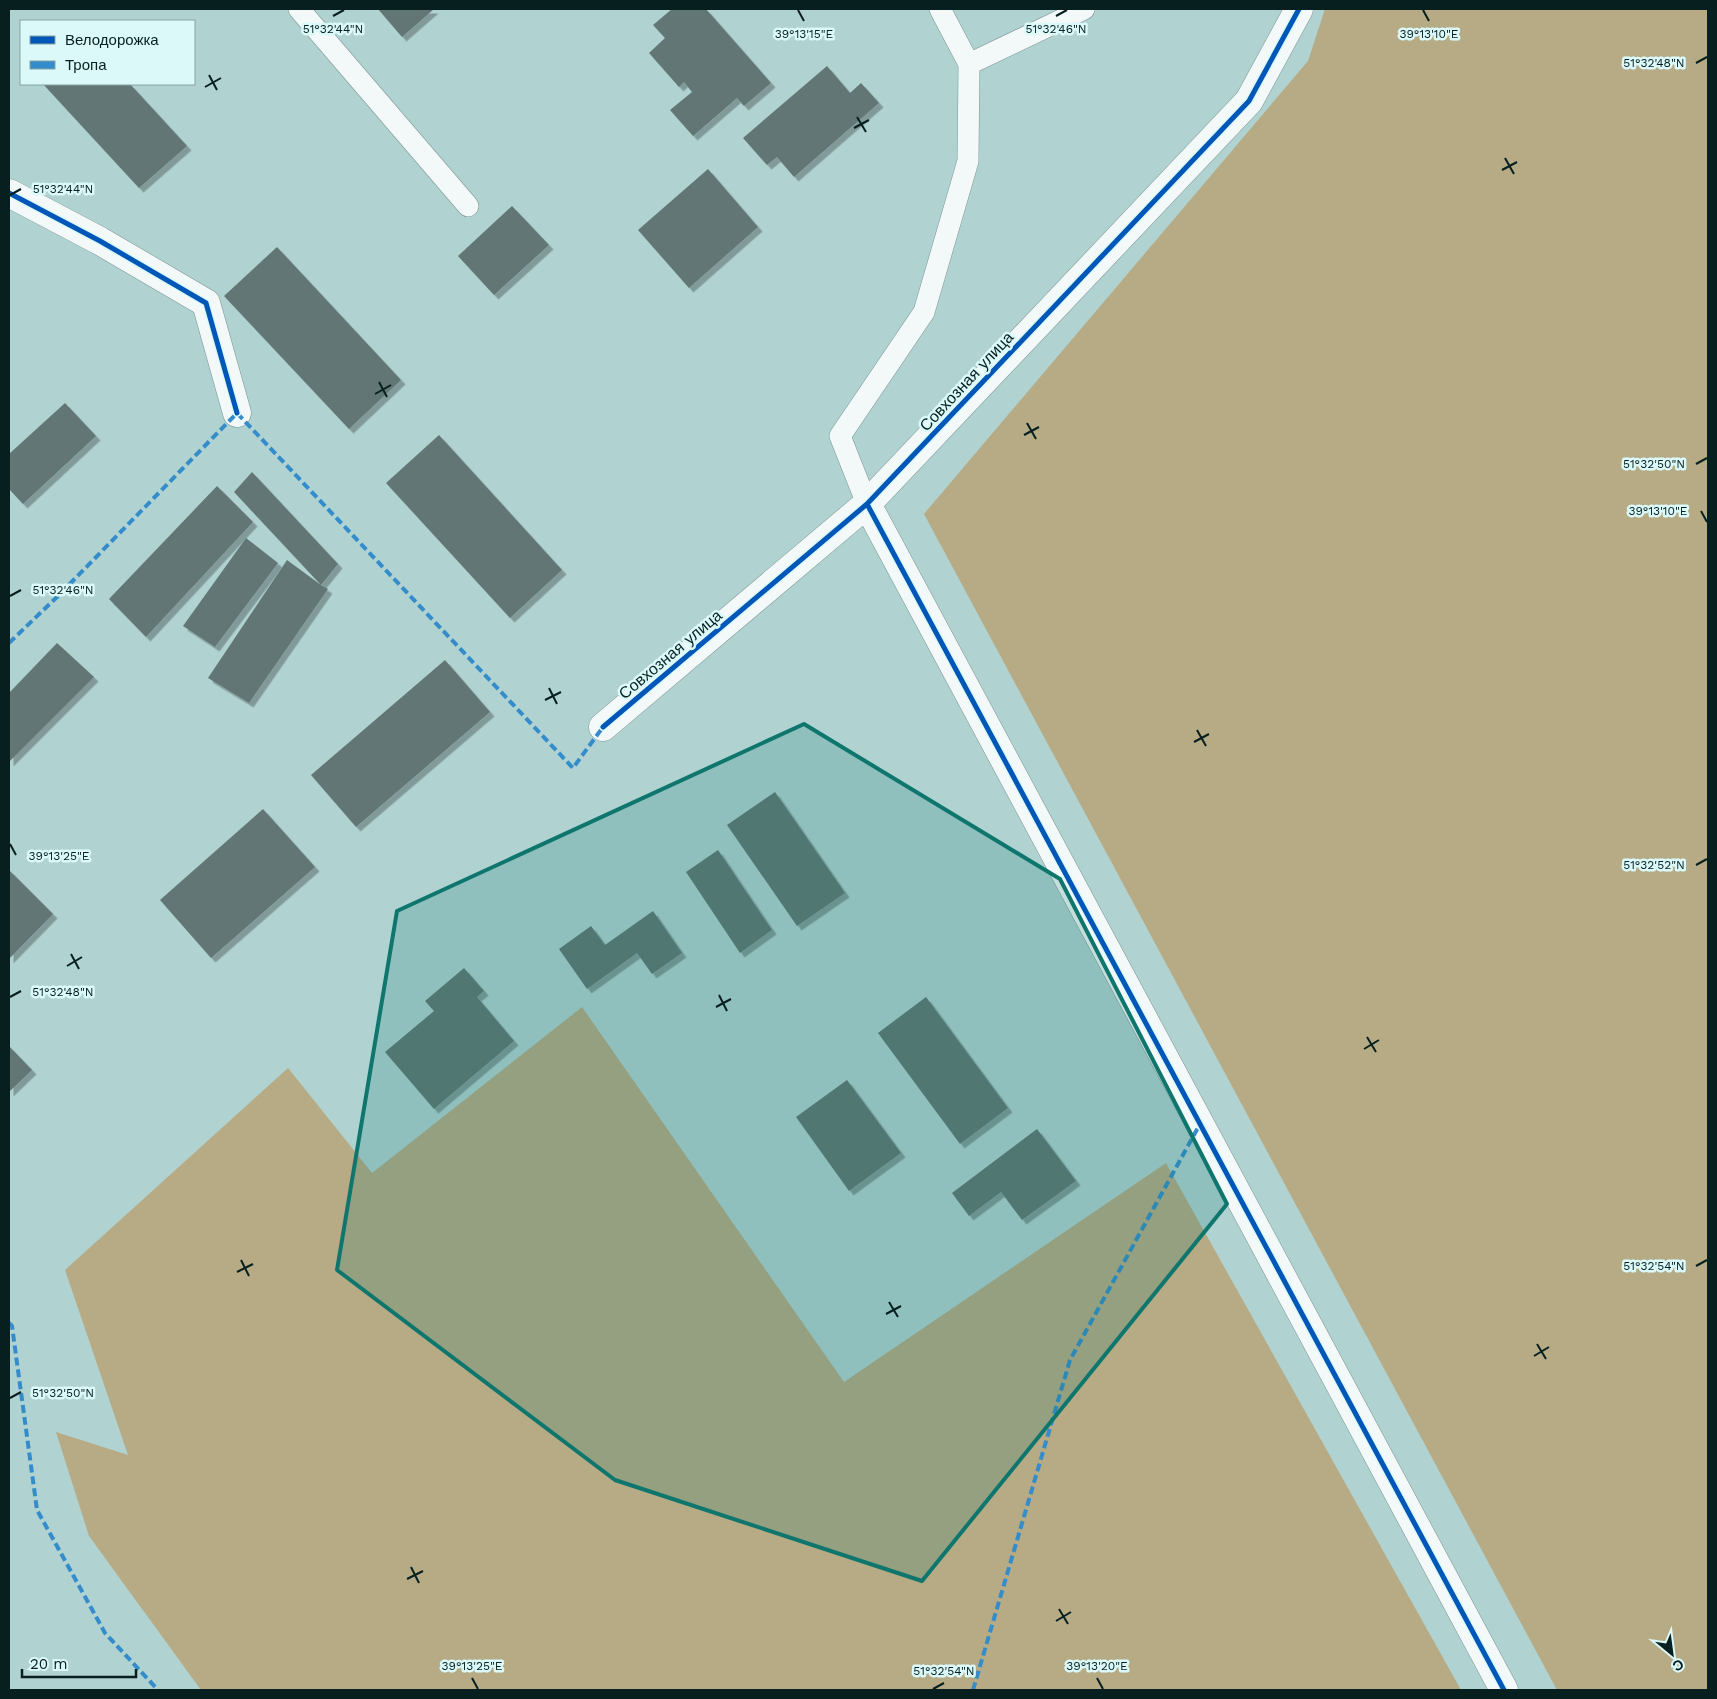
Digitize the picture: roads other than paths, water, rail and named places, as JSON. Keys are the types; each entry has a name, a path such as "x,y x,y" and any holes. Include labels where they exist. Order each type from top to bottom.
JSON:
{"street":[{"name":"Совхозная улица","path":"603,727 867,504 1249,101 1299,9"},
{"path":"9,193 100,241 206,303 237,413"},
{"path":"867,504 1504,1690"}],"lane":[{"path":"299,9 468,206"},
{"path":"867,504 840,436 924,312 968,161 969,64 940,9"},
{"path":"969,64 1084,9"}]}
